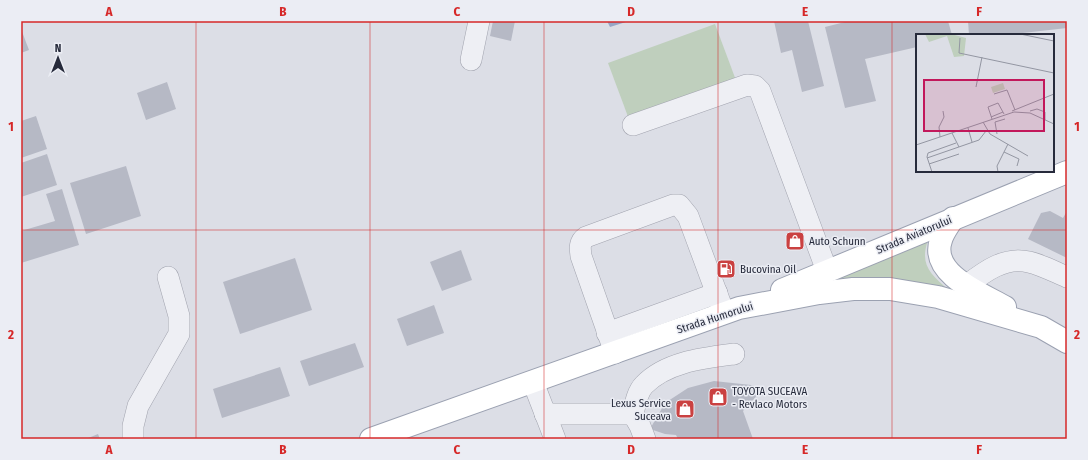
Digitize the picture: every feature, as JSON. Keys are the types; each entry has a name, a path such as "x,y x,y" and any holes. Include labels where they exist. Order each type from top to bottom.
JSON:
{"main road":[{"name":"Strada Aviatorului","path":"726,305 827,271 1067,172"},
{"path":"953,218 940,240 940,256 945,268 950,274 967,285 1041,328"},
{"name":"Strada Humorului","path":"371,439 400,434 533,382 611,343 726,305 853,289 890,289 938,297 1041,328 1067,342"}],"street":[{"path":"471,60 478,21"},
{"path":"633,125 747,85 755,86 760,92 827,271"},
{"path":"611,343 581,256 580,245 582,240 673,205 679,205 688,216 726,305"},
{"path":"967,285 985,271 998,265 1015,262 1028,262 1067,277"},
{"path":"133,439 133,426 138,406 179,334 179,316 168,277"},
{"path":"645,439 633,414 636,399 643,386 664,370 697,359 734,354"},
{"path":"533,382 555,439"},
{"path":"545,414 633,414"}],"green space":[{"path":"715,24 737,83 630,122 608,63"},
{"path":"931,233 925,252 927,266 930,272 950,291 823,285"}],"water":[{"path":"607,21 629,21 610,27"}],"building":[{"path":"493,21 515,21 511,41 490,36"},
{"path":"774,21 808,21 824,86 802,92 792,50 781,53"},
{"path":"849,21 948,21 952,34 916,34 916,47 865,59 876,101 845,108 825,27"},
{"path":"968,21 1067,21 1067,28 1014,34 969,34"},
{"path":"21,29 29,50 21,53"},
{"path":"167,82 176,109 146,120 137,93"},
{"path":"36,116 47,149 21,158 21,121"},
{"path":"47,154 57,185 21,197 21,163"},
{"path":"126,166 141,216 86,234 70,183"},
{"path":"62,189 79,245 21,263 21,231 55,221 46,194"},
{"path":"1050,211 1063,218 1067,211 1067,258 1028,239 1041,213"},
{"path":"461,250 472,280 442,291 430,262"},
{"path":"295,258 312,310 240,334 223,282"},
{"path":"434,305 444,333 407,346 397,319"},
{"path":"355,343 364,367 309,386 300,361"},
{"path":"280,367 290,396 222,418 213,389"},
{"path":"714,381 751,385 762,390 743,411 753,439 678,439 676,435 665,434 650,429 665,403 688,388"},
{"path":"98,434 100,439 86,439"}],"place":[{"name":"Auto Schunn","path":"795,241"},
{"name":"Bucovina Oil","path":"726,269"},
{"name":"TOYOTA SUCEAVA - Revlaco Motors","path":"718,397"},
{"name":"Lexus Service Suceava","path":"685,409"}]}
